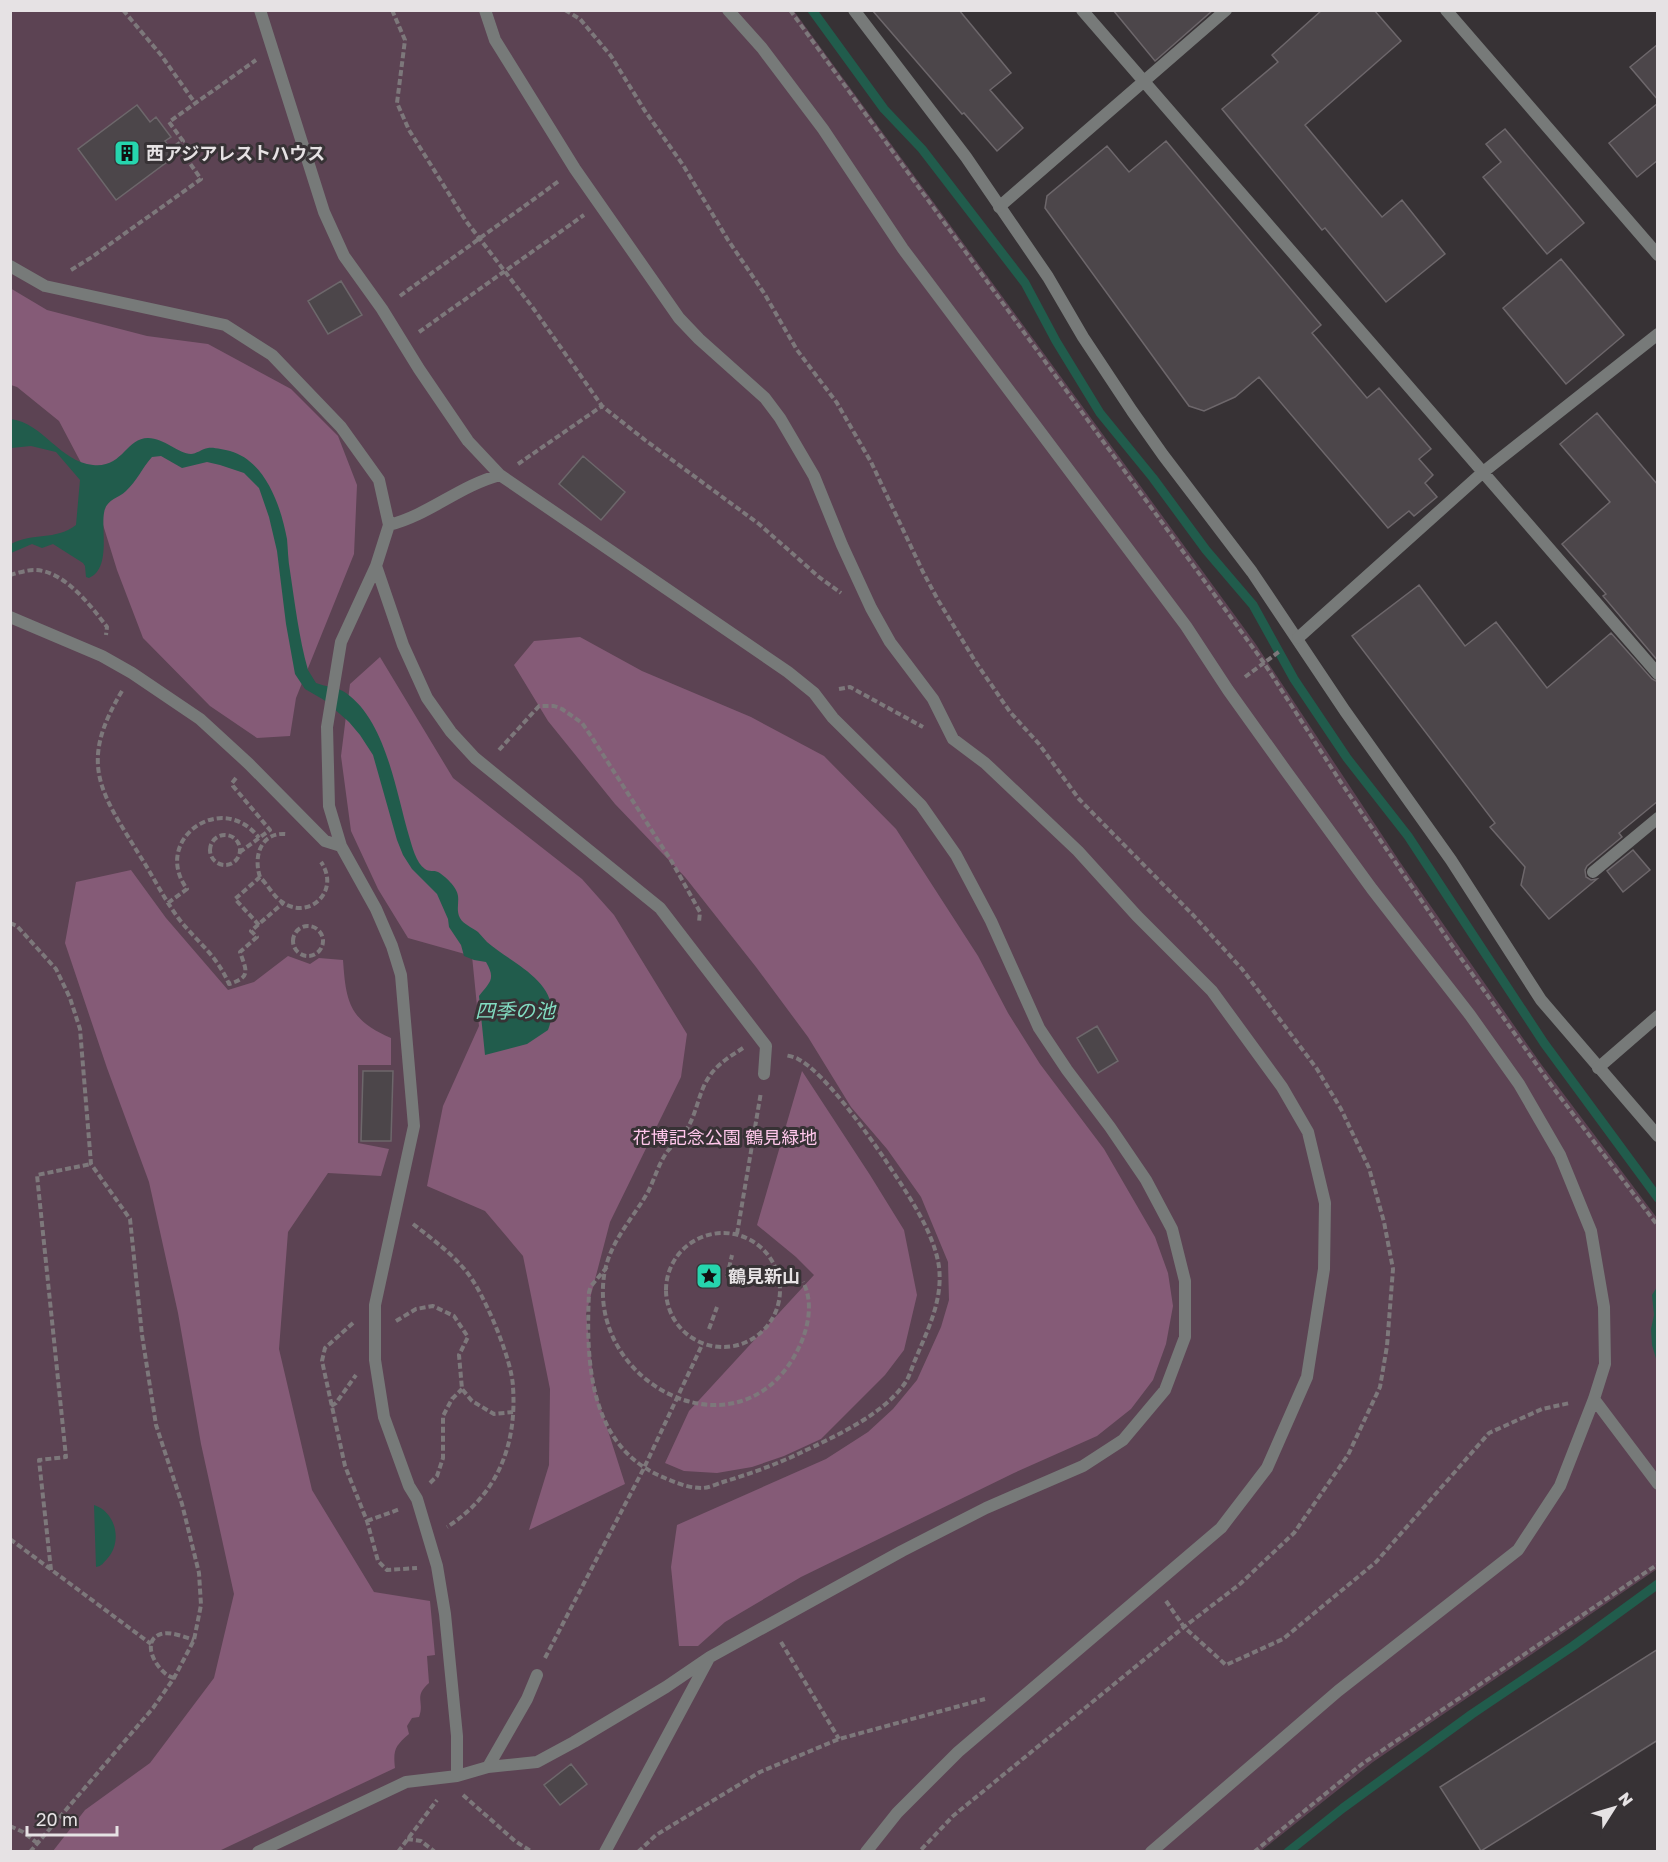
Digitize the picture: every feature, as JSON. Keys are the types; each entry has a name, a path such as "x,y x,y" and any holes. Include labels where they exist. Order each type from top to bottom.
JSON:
{"street":[{"path":"258,1851 405,1782 457,1776 488,1767 537,1762 605,1724 710,1657 923,1540 986,1508 1083,1466 1124,1440 1165,1390 1185,1337 1185,1281 1172,1229 1146,1180 1110,1127 1066,1070 1039,1028 991,921 956,855 921,805 833,718 814,693 797,679 500,476 468,441 382,309 344,256 324,212 260,10"},
{"path":"485,10 495,40 575,169 672,309 699,339 765,398 789,433 814,476 871,609 890,642 933,699 953,739 985,763 1078,851 1137,916 1212,991 1282,1087 1308,1131 1324,1203 1324,1269 1307,1377 1267,1468 1221,1528 1028,1691 929,1779 866,1851"},
{"path":"728,10 762,48 823,129 903,249 1186,626 1228,690 1372,889 1470,1015 1519,1084 1560,1155 1591,1231 1604,1307 1605,1364 1560,1486 1518,1550 1338,1691 1150,1851"},
{"path":"854,10 966,157 1048,276 1083,337 1132,411 1252,572 1298,638 1345,711 1451,860 1541,1000 1658,1136"},
{"path":"1082,10 1658,674"},
{"path":"999,207 1226,10"},
{"path":"1446,10 1658,255"},
{"path":"10,266 45,286 225,325 272,355 341,427 380,480 389,525 376,566 341,642 327,727 329,806 341,846 376,909 392,946 401,975 414,1126 375,1305 375,1360 384,1417 409,1486 417,1499 436,1566 445,1614 457,1736 457,1776"},
{"path":"1298,638 1482,473 1658,334"},
{"path":"389,525 415,516 480,480 500,476"},
{"path":"376,566 403,645 428,698 451,732 484,765 660,908 766,1046 764,1074"},
{"path":"10,617 102,656 132,673 200,719 249,764 325,841 341,846"},
{"path":"1593,872 1658,818"},
{"path":"1598,1068 1658,1016"},
{"path":"1594,1399 1658,1484"},
{"path":"605,1851 710,1657"},
{"path":"488,1767 523,1707 537,1674"}],"path":[{"path":"123,10 161,55 195,103"},
{"path":"392,10 405,39 397,103 417,145 479,238 533,308 602,406 677,465 759,524 837,591 871,609"},
{"path":"565,10 579,19 611,56 645,111 683,165 728,240 764,292 797,350 837,403 872,462 938,600 975,661 1010,712 1039,744 1079,799 1194,915 1242,969 1317,1069 1341,1109 1369,1168 1384,1222 1393,1269 1387,1346 1380,1387 1348,1455 1294,1533 1240,1584 953,1816 919,1851"},
{"path":"789,10 1264,663 1340,781 1447,938 1554,1089 1658,1226"},
{"path":"92,257 201,179 177,145 183,141 169,122 272,49"},
{"path":"416,284 556,183"},
{"path":"440,317 579,218"},
{"path":"533,453 602,406"},
{"path":"10,575 35,570 56,576 83,596 107,627 102,656"},
{"path":"1228,690 1298,638"},
{"path":"132,673 109,712 102,732 97,759 98,773 105,798 168,903 185,926 213,956 229,984 245,976 246,970 240,952 257,937 251,931 283,903"},
{"path":"850,687 922,727 953,739"},
{"path":"484,765 539,706 554,706 582,723 628,790 700,912 694,952"},
{"path":"249,764 234,781 233,786 274,835"},
{"path":"168,903 187,889 179,874 177,858 185,836 196,825 219,818 235,820 249,827 259,838"},
{"path":"240,852 237,841 227,836 217,838 211,848 214,859 223,865 234,862 240,852 270,830"},
{"path":"292,835 274,835 267,839 258,852 256,860 260,877 283,903 301,907 312,905 322,898 328,882 323,865"},
{"path":"258,925 235,899 260,877"},
{"path":"10,923 17,926 56,969 70,998 80,1029 91,1164 130,1219 142,1335 156,1425 182,1504 199,1573 201,1605 194,1640 174,1678 153,1708 30,1851"},
{"path":"310,926 320,932 322,943 317,953 306,956 296,950 293,939 299,929 310,926"},
{"path":"759,1037 722,1063 709,1076 688,1128 664,1156 645,1197 620,1233 611,1251 604,1276 606,1311 617,1345 640,1374 676,1398 716,1406 736,1404 753,1396 784,1372 795,1356 804,1334 809,1309 807,1290 803,1282"},
{"path":"607,1267 591,1286 589,1292 589,1341 592,1377 597,1399 607,1425 633,1459 644,1468 677,1483 703,1488 778,1463 860,1422 905,1383 933,1319 938,1293 939,1267 933,1245 904,1188 841,1100 816,1073 798,1058 766,1052"},
{"path":"737,1234 764,1074"},
{"path":"51,1570 39,1460 66,1457 37,1175 91,1164"},
{"path":"394,1213 409,1220 453,1256 475,1284 498,1332 513,1384 513,1412 507,1454 486,1494 462,1518 429,1539"},
{"path":"718,1231 751,1239 767,1252 778,1272 780,1291 776,1313 763,1332 750,1340 725,1348 702,1345 684,1332 666,1304 665,1278 675,1256 704,1234 718,1231"},
{"path":"727,1277 732,1255"},
{"path":"375,1305 325,1348 322,1361 345,1466 367,1521 378,1561 387,1570 436,1566"},
{"path":"376,1333 416,1308 433,1306 454,1316 468,1337 459,1355 462,1389 472,1401 494,1414 513,1412"},
{"path":"709,1329 717,1307"},
{"path":"537,1674 644,1468 702,1345"},
{"path":"331,1406 336,1403 363,1367 375,1360"},
{"path":"367,1521 404,1508 417,1499 436,1476 443,1458 443,1416 452,1399 462,1389"},
{"path":"1155,1585 1184,1627 1226,1665 1282,1639 1377,1562 1489,1433 1542,1409 1594,1399"},
{"path":"10,1539 151,1644"},
{"path":"1254,1851 1362,1764 1658,1564"},
{"path":"770,1623 839,1739"},
{"path":"174,1678 170,1678 159,1669 151,1652 151,1644 159,1634 164,1633 194,1640"},
{"path":"638,1851 656,1835 760,1772 839,1739 995,1696"},
{"path":"398,1851 457,1776"},
{"path":"457,1776 458,1790 515,1841 531,1851"},
{"path":"10,1826 23,1832 37,1843"},
{"path":"407,1839 421,1841 435,1851"}],"green space":[{"name":"花博記念公園 鶴見緑地","path":"11,11 794,11 1255,643 1400,862 1541,1064 1657,1218 1657,1569 1373,1762 1261,1851 11,1852"}],"shaded area":[{"path":"10,288 47,310 147,336 208,344 291,389 338,436 357,485 354,554 296,698 290,736 257,738 210,706 143,638 117,570 88,476 59,421 17,387 11,385"},
{"path":"580,637 642,671 751,717 824,756 896,829 978,956 1008,1013 1040,1064 1104,1149 1155,1237 1168,1273 1173,1306 1166,1344 1153,1380 1131,1409 1097,1436 1014,1473 801,1577 725,1622 698,1646 679,1646 671,1567 677,1525 826,1459 868,1432 893,1409 917,1380 941,1327 949,1300 948,1262 921,1197 887,1149 851,1107 808,1037 685,877 615,804 548,721 514,665 534,641"},
{"path":"380,657 453,778 582,879 614,915 687,1034 681,1077 610,1222 586,1314 594,1387 625,1484 529,1530 549,1465 550,1389 523,1256 485,1211 427,1186 443,1106 479,1026 472,956 408,938 378,889 351,831 341,756 350,684"},
{"path":"131,870 166,918 228,990 254,982 288,956 310,964 319,958 343,960 348,998 352,1008 366,1024 391,1038 391,1065 358,1065 358,1143 389,1149 381,1176 328,1173 288,1232 279,1349 312,1490 374,1592 430,1601 435,1655 427,1656 429,1683 420,1696 419,1717 412,1718 407,1726 409,1734 396,1749 395,1768 219,1851 53,1851 85,1810 150,1763 214,1678 234,1594 201,1444 178,1313 149,1182 107,1068 65,943 76,882"},
{"path":"802,1071 904,1230 917,1295 904,1350 885,1375 821,1439 784,1456 752,1467 717,1473 684,1471 665,1463 689,1411 814,1275 757,1225"}],"water":[{"name":"四季の池","path":"11,419 33,427 71,457 93,465 111,462 134,443 148,438 160,440 186,453 193,454 210,448 230,451 243,456 253,464 270,487 281,513 287,539 289,567 302,646 308,670 316,683 346,693 360,705 371,721 388,758 419,863 427,870 441,874 453,886 458,896 458,910 463,922 523,968 544,988 550,1000 552,1014 548,1030 527,1044 485,1055 479,996 490,980 491,973 486,962 464,956 461,945 449,927 437,894 412,869 403,855 373,755 360,735 324,700 305,689 295,674 277,551 259,488 244,473 220,465 207,462 182,468 161,456 152,457 130,487 105,508 103,558 96,573 89,578 86,577 83,563 53,544 42,548 32,544 11,553 11,544 19,540 60,533 76,525 80,480 56,452 31,446 11,448"},
{"path":"1657,1287 1657,1362 1652,1345 1651,1329 1654,1315 1652,1295"},
{"path":"94,1505 108,1514 116,1536 112,1552 100,1566 96,1567"}],"building":[{"path":"872,10 959,10 1011,73 990,90 1023,128 997,151"},
{"path":"1113,10 1213,10 1155,61"},
{"path":"1322,10 1374,10 1401,41 1305,125 1382,217 1402,200 1445,254 1386,302 1325,228 1322,230 1222,109 1278,62 1272,55"},
{"path":"1658,44 1658,100 1630,67"},
{"path":"1658,103 1658,160 1637,177 1609,143"},
{"name":"西アジアレストハウス","path":"137,105 150,122 156,117 171,137 165,141 175,156 116,200 78,149"},
{"path":"1505,129 1584,223 1547,254 1483,177 1501,162 1486,144"},
{"path":"1166,141 1321,325 1312,333 1367,398 1379,388 1431,449 1419,459 1433,475 1425,483 1437,497 1414,516 1409,511 1388,528 1259,377 1235,397 1204,411 1189,406 1045,208 1047,196 1107,146 1129,172"},
{"path":"1561,259 1624,335 1566,384 1503,308"},
{"path":"341,281 362,315 328,334 308,301"},
{"path":"1597,413 1658,485 1658,661 1603,596 1606,594 1562,544 1610,502 1560,444"},
{"path":"583,456 625,492 601,520 559,484"},
{"path":"1419,585 1465,646 1496,622 1547,688 1611,633 1652,679 1658,682 1658,801 1619,833 1622,837 1587,866 1586,877 1591,880 1597,879 1549,919 1521,885 1525,867 1490,827 1495,823 1352,636"},
{"path":"1633,850 1650,870 1623,892 1607,871"},
{"path":"1097,1026 1118,1061 1098,1073 1077,1038"},
{"path":"363,1071 393,1071 391,1141 361,1141"},
{"path":"1658,1649 1658,1740 1481,1851 1440,1787"},
{"path":"571,1764 587,1784 560,1805 544,1785"}],"waterway":[{"path":"812,10 884,109 922,149 1025,283 1056,341 1100,413 1153,478 1206,550 1253,605 1294,679 1347,758 1408,836 1544,1043 1658,1198"},
{"path":"1288,1852 1343,1808 1472,1714 1573,1646 1658,1584"}],"place":[{"name":"西アジアレストハウス","path":"127,153"},
{"name":"鶴見新山","path":"709,1276"}]}
